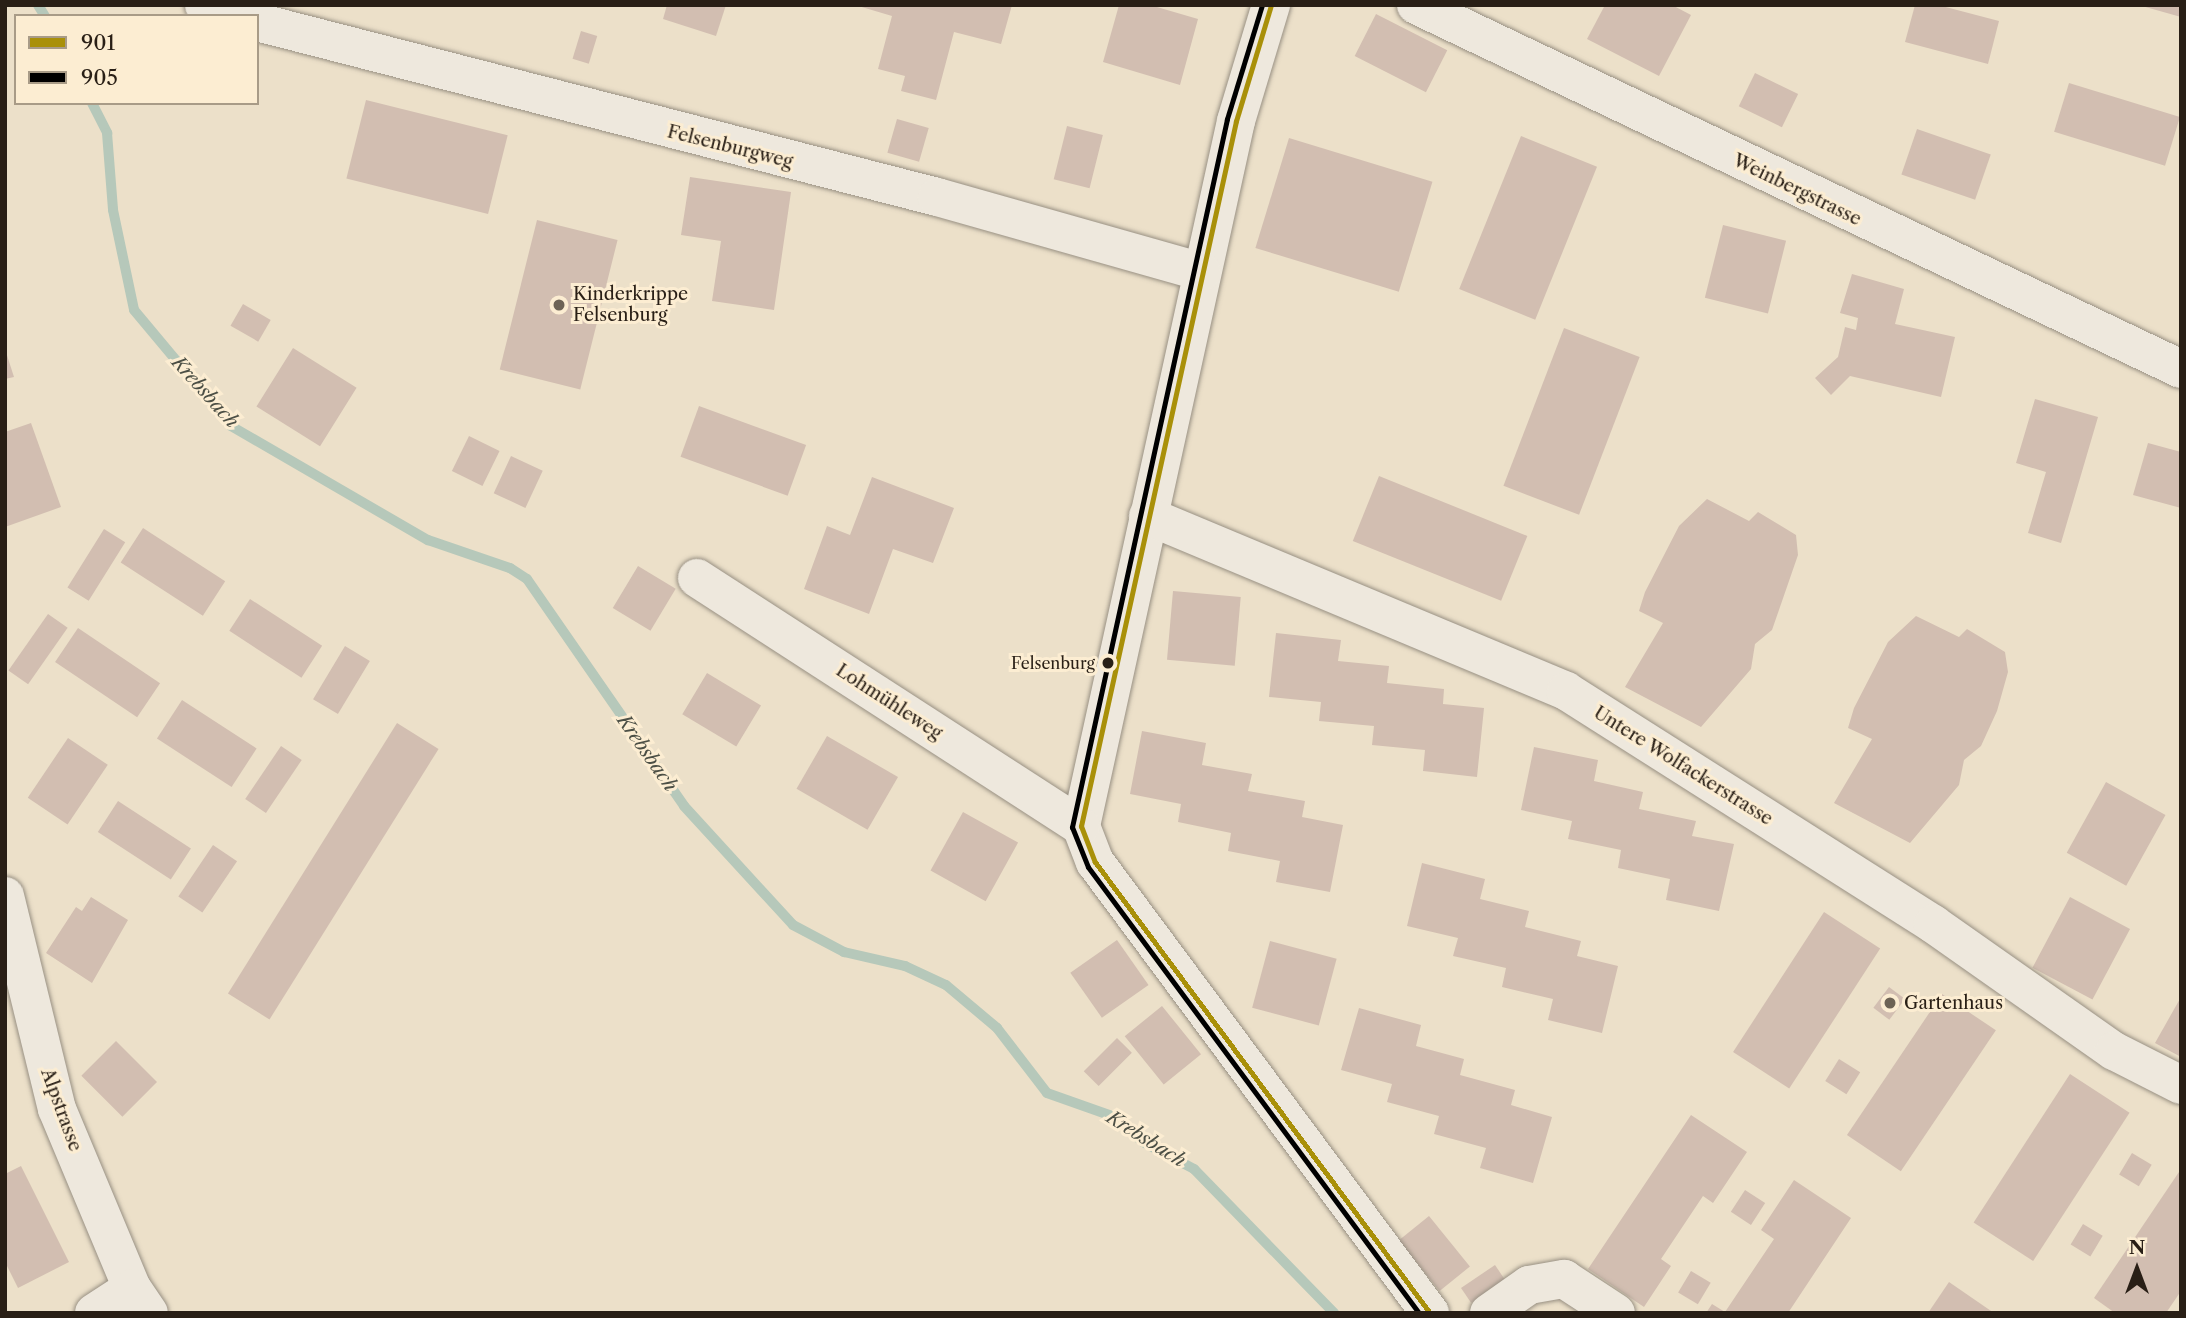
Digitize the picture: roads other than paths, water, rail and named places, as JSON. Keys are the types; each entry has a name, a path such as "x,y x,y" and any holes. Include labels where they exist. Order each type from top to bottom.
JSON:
{"street":[{"path":"204,5 231,14"},
{"path":"1271,5 1236,121 1081,826 1095,862 1430,1313"},
{"name":"Weinbergstrasse","path":"1416,5 2181,369"},
{"name":"Felsenburgweg","path":"259,23 950,200 1202,272"},
{"name":"Untere Wolfackerstrasse","path":"1148,516 1566,691 1933,924 2114,1051 2181,1085"},
{"name":"Lohmühleweg","path":"697,578 1081,826"},
{"name":"Alpstrasse","path":"5,896 57,1109 140,1300"},
{"path":"1489,1313 1528,1285 1564,1279 1616,1313"},
{"path":"94,1313 140,1300"}],"waterway":[{"name":"Krebsbach","path":"38,5 44,14"},
{"name":"Krebsbach","path":"93,105 107,133 113,210 134,310 231,426 428,540 510,568 527,579 684,806 793,925 844,952 905,966 946,985 997,1028 1047,1093 1112,1116 1143,1142 1194,1169 1334,1313"}],"place":[{"name":"Kinderkrippe Felsenburg","path":"559,305"},
{"name":"Felsenburg","path":"1108,663"},
{"name":"Gartenhaus","path":"1890,1003"}]}
